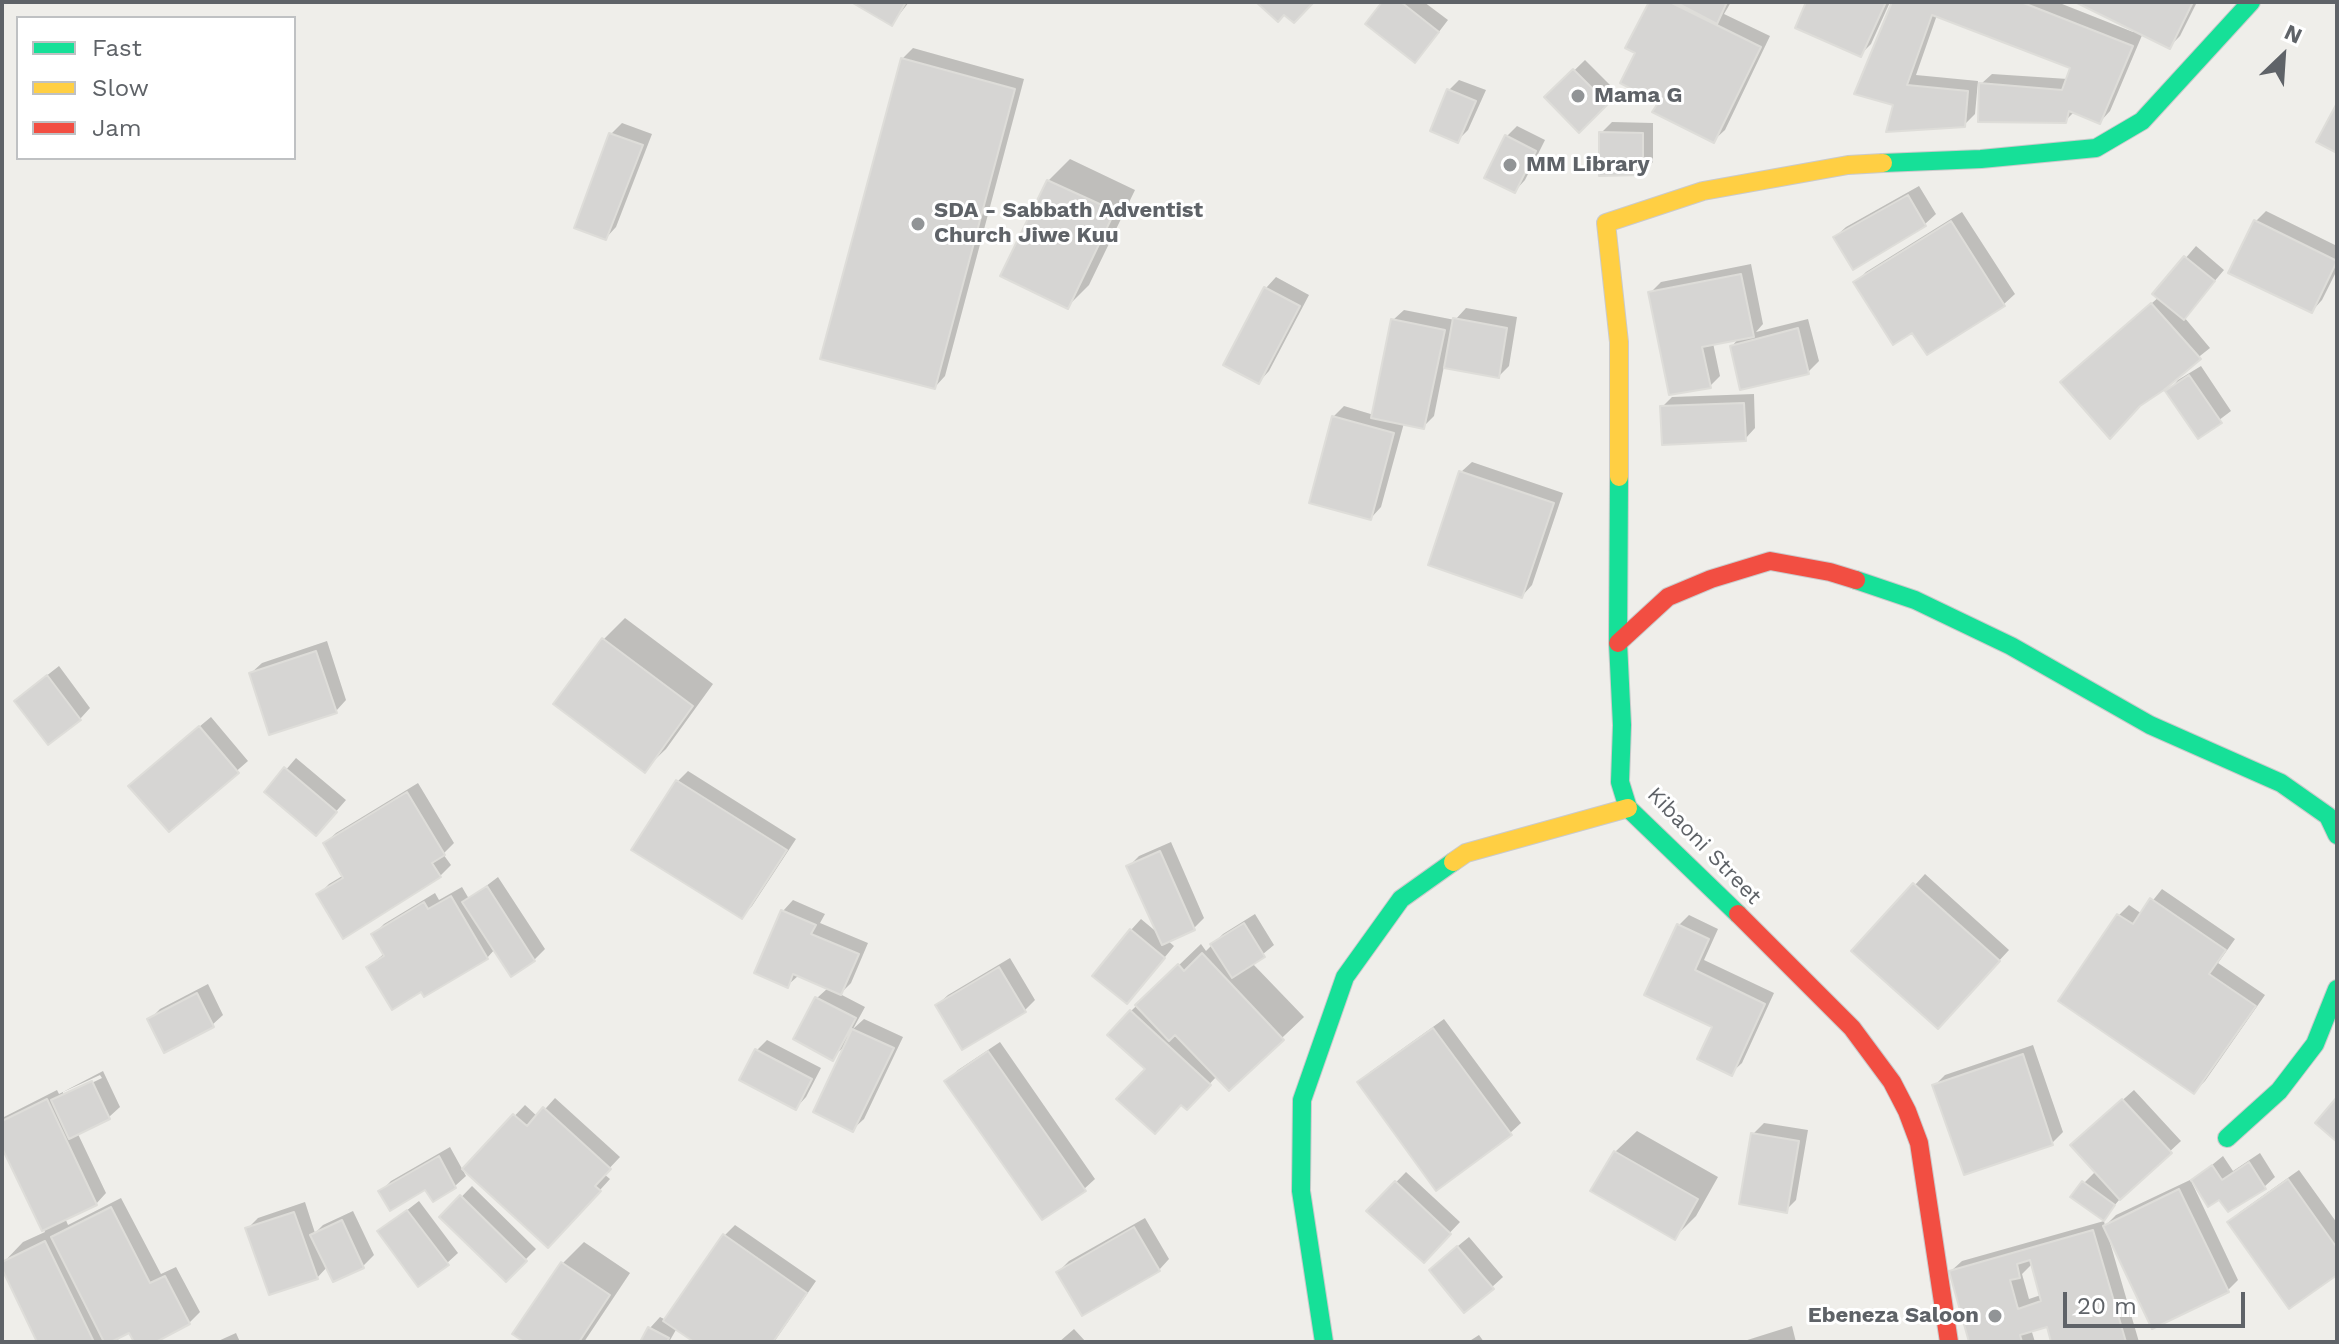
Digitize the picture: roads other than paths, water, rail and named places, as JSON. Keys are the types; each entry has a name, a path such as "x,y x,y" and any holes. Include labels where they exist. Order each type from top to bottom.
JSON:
{"street":[{"name":"Kibaoni Street","path":"1949,1342 1919,1143 1910,1112 1886,1070 1836,1010 1628,808 1620,782 1619,342 1606,223 1703,191 1848,165 1981,159 2096,148 2142,121 2251,2"},
{"path":"1618,643 1668,597 1711,579 1770,561 1830,572 1915,600 2011,646 2150,725 2281,783 2328,816 2337,835"},
{"path":"1324,1342 1301,1191 1302,1100 1345,977 1401,899 1466,853 1628,808"},
{"path":"2227,1138 2279,1091 2315,1044 2337,989"}],"place":[{"name":"Mama G","path":"1578,96"},
{"name":"MM Library","path":"1510,165"},
{"name":"SDA - Sabbath Adventist Church Jiwe Kuu","path":"918,224"},
{"name":"Ebeneza Saloon","path":"1995,1316"}]}
